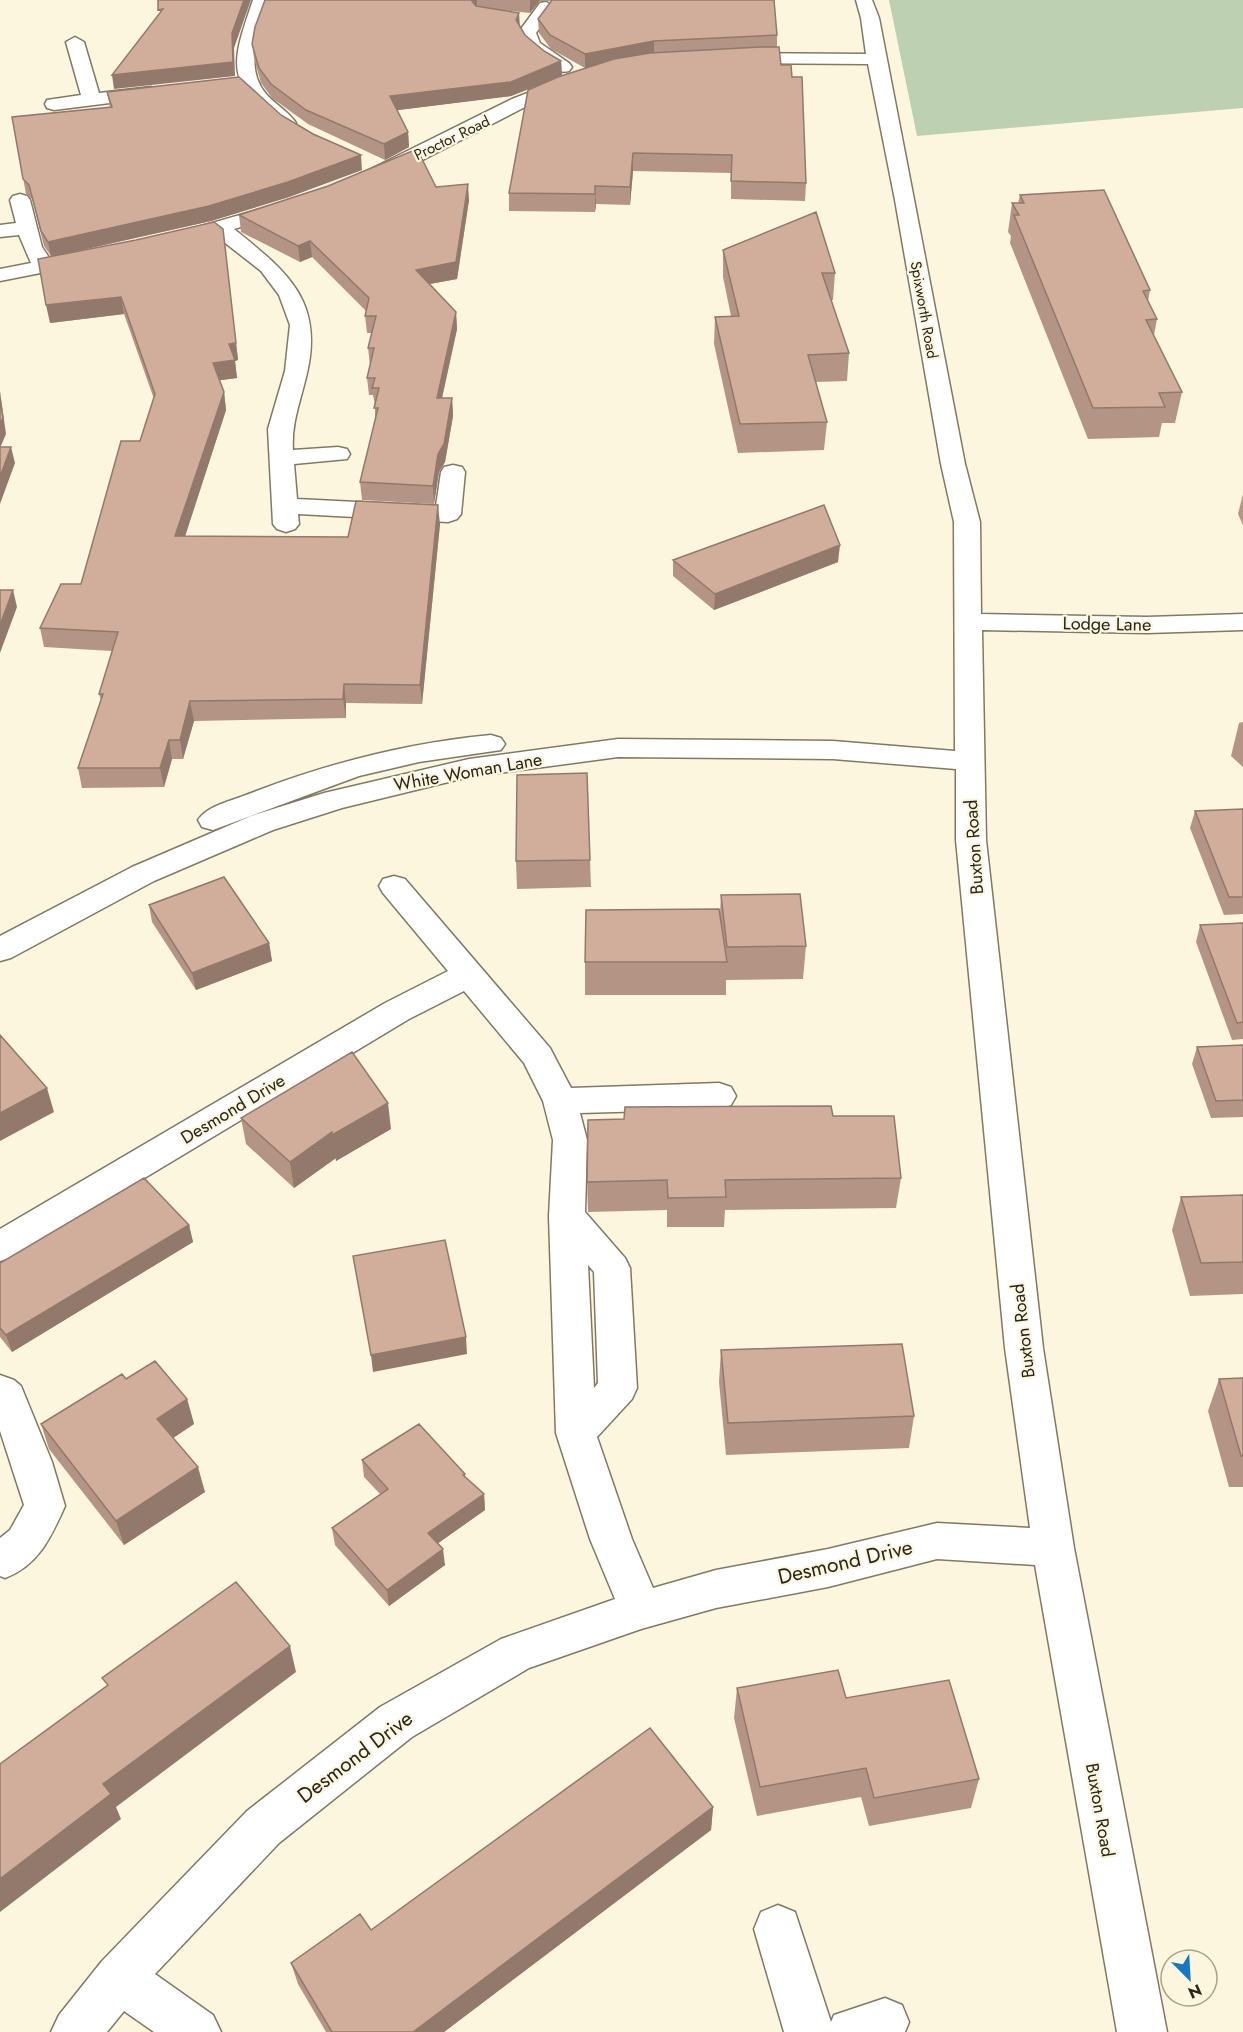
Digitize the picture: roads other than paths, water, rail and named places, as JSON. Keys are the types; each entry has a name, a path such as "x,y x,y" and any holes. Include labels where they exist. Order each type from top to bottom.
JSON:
{"street":[{"path":"261,0 243,65 248,82 263,102 285,122 302,131"},
{"name":"Spixworth Road","path":"864,0 870,18 905,200 948,442 967,522 970,622"},
{"path":"514,18 534,21 546,7"},
{"name":"Proctor Road","path":"366,170 386,170 444,143 543,91 583,77 551,60 532,46 527,33 534,21"},
{"path":"75,42 92,100"},
{"path":"720,58 876,58"},
{"path":"226,85 248,82"},
{"path":"54,104 170,91"},
{"path":"20,200 32,247 43,267"},
{"path":"155,245 221,229 299,203"},
{"path":"0,231 27,228"},
{"path":"221,229 268,267 289,294 301,325 296,371 280,429 280,458 286,515 448,514 453,472"},
{"path":"0,275 97,256"},
{"path":"280,458 338,454"},
{"name":"Lodge Lane","path":"970,622 1147,625 1243,622"},
{"name":"Buxton Road","path":"970,622 971,840 1024,1348 1053,1548 1142,2032"},
{"name":"White Woman Lane","path":"0,950 143,874 262,823 334,800 469,768 618,748 833,750 971,761"},
{"path":"394,886 538,1057 560,1101 570,1140 567,1216 612,1268 618,1388 576,1433 611,1539 641,1610"},
{"name":"Desmond Drive","path":"0,1247 397,1011 468,975"},
{"path":"560,1101 719,1096"},
{"path":"0,1390 7,1398 33,1462 45,1506 25,1543 5,1559"},
{"name":"Desmond Drive","path":"76,2032 119,1978 263,1827 396,1722 516,1653 641,1610 716,1589 828,1568 937,1541 1053,1548"},
{"path":"778,1929 809,2032"},
{"path":"119,1978 196,2032"}]}
